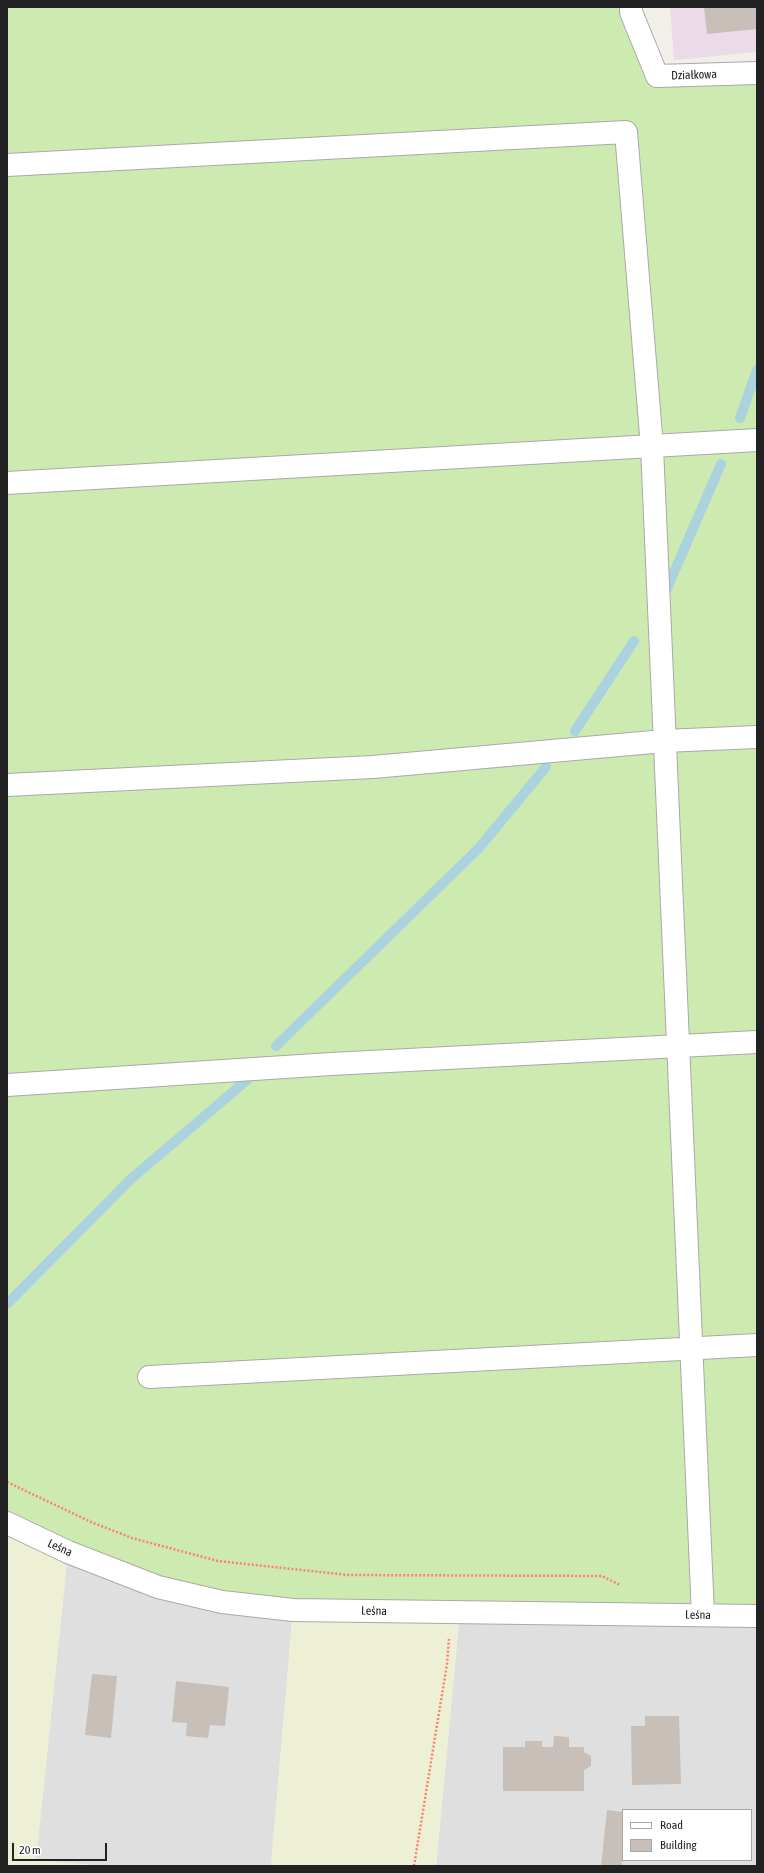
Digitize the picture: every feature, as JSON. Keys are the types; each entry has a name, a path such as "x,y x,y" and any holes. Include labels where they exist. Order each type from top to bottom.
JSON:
{"street":[{"name":"Działkowa","path":"631,7 631,12 657,76 757,73"},
{"path":"7,164 626,132 652,447 703,1615"},
{"path":"7,483 757,440"},
{"path":"7,785 373,767 664,741 757,737"},
{"path":"7,1086 331,1064 757,1042"},
{"path":"150,1377 757,1346"},
{"name":"Leśna","path":"7,1524 68,1552 158,1587 222,1602 292,1610 757,1616"}],"path":[{"path":"7,1482 91,1522 132,1538 218,1561 348,1574 602,1576 623,1586"},
{"path":"414,1866 447,1664 451,1612"}],"shaded area":[{"path":"670,7 757,7 757,52 674,60"},
{"path":"68,1552 293,1610 271,1866 101,1866 36,1860"},
{"path":"460,1612 757,1616 757,1866 436,1866"}],"green space":[{"path":"7,7 631,7 657,76 757,73 757,1616 222,1602 7,1523"},
{"path":"7,1523 68,1552 36,1860 101,1866 7,1866"},
{"path":"293,1610 460,1612 436,1866 271,1866"}],"building":[{"path":"704,7 757,7 757,29 707,34"},
{"path":"92,1674 117,1676 111,1738 85,1735"},
{"path":"176,1681 229,1687 225,1726 210,1725 208,1738 186,1736 187,1723 172,1722"},
{"path":"645,1716 679,1716 681,1784 632,1785 631,1726 645,1726"},
{"path":"554,1736 569,1737 569,1747 584,1747 584,1752 591,1756 591,1766 584,1770 584,1791 503,1791 503,1747 525,1747 525,1741 542,1741 542,1747 553,1747"},
{"path":"607,1810 622,1812 622,1866 601,1866"}],"waterway":[{"path":"740,418 757,370"},
{"path":"665,593 721,464"},
{"path":"575,731 634,641"},
{"path":"276,1046 478,849 546,767"},
{"path":"7,1304 132,1178 247,1080"}]}
